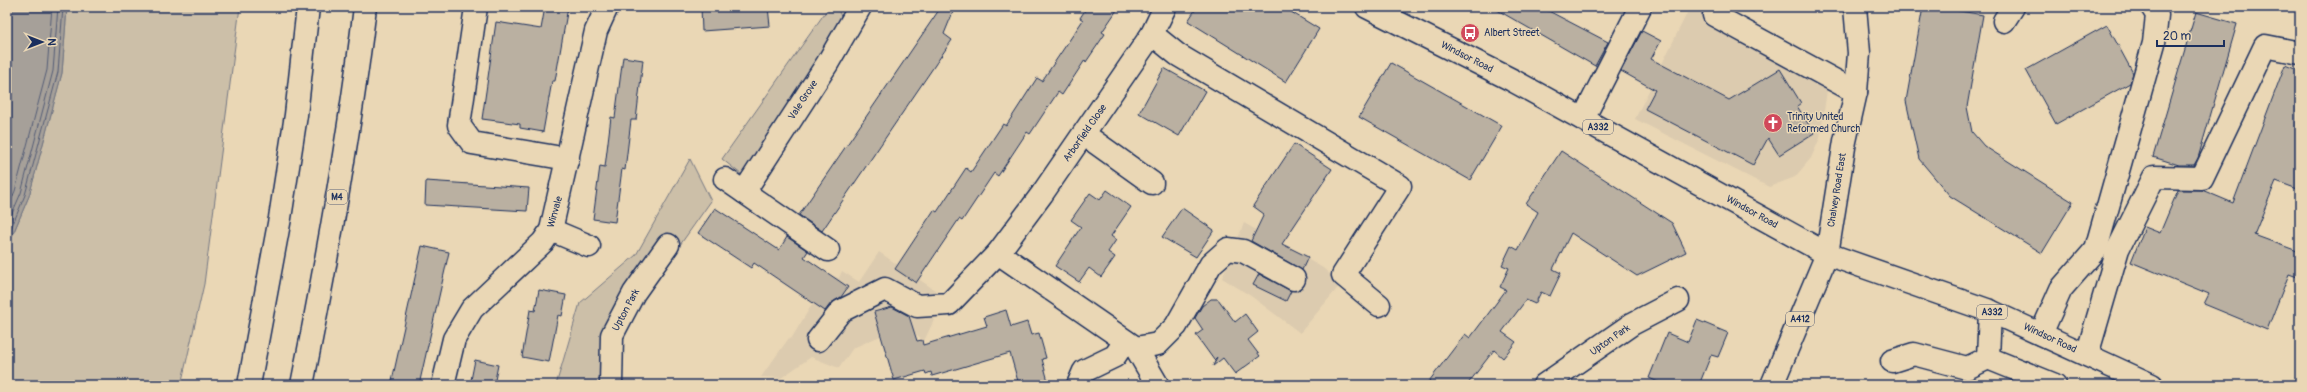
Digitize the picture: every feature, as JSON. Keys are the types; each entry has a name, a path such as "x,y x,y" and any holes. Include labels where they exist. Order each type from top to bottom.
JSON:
{"main road":[{"path":"249,385 283,202 296,115 308,7"},
{"name":"M4","path":"302,385 355,93 365,7"},
{"path":"476,7 459,125 472,143 568,159"},
{"name":"Winvale","path":"443,385 454,339 472,309 543,242 551,230 596,31 606,7"},
{"name":"Vale Grove","path":"744,192 827,64 860,7"},
{"name":"Arborfield Close","path":"818,340 841,310 885,289 917,306 949,304 998,253 1085,135 1152,34 1165,7"},
{"name":"Windsor Road","path":"1367,7 1512,80 1827,254 1990,312 2152,385"},
{"path":"1583,119 1640,7"},
{"name":"Chalvey Road East","path":"1827,254 1845,141 1856,92 1859,54 1855,7"},
{"path":"2041,334 2061,289 2096,249 2154,42 2157,15 2152,7"},
{"path":"1714,15 1856,92"},
{"path":"1152,34 1178,55 1400,186 1343,275 1379,305"},
{"path":"2087,355 2118,248 2154,177 2202,178 2265,46 2300,53"},
{"path":"1085,135 1152,183"},
{"path":"725,179 828,250"},
{"path":"551,230 589,246"},
{"name":"Upton Park","path":"611,385 612,335 634,293 668,245"},
{"path":"1078,385 1084,371 1116,356 1130,344 1158,344 1163,340 1176,326 1211,264 1228,248 1243,251 1294,279"},
{"path":"998,253 1130,344 1157,384"},
{"name":"A412","path":"1772,385 1827,254"},
{"name":"Upton Park","path":"1544,385 1632,324 1678,300"},
{"path":"1988,358 1990,312"},
{"path":"1892,361 1914,354 1967,368 1988,358 2055,385"}],"shaded area":[{"path":"67,7 240,7 204,284 181,385 7,385 7,248 29,196 62,73"},
{"path":"829,7 837,7 842,19 841,28 742,175 722,159"},
{"path":"1690,7 1717,7 1828,84 1820,138 1811,158 1795,177 1769,187 1635,119"},
{"path":"690,159 711,201 615,337 613,385 556,385 580,303 636,255"},
{"path":"1244,223 1323,268 1341,284 1300,333 1251,296 1222,278"},
{"path":"879,252 945,297 924,341 905,325 853,348 839,368 811,357 781,378 761,377 789,338 791,339 830,275 839,278 842,271 859,282"}],"water":[{"path":"7,7 67,7 62,73 29,196 7,248"}],"building":[{"path":"545,7 568,7 555,81 552,81 543,132 520,128 520,124 482,119 496,22 541,29"},
{"path":"701,7 768,7 770,26 702,31"},
{"path":"941,7 955,7 944,34 952,40 822,231 799,215"},
{"path":"1087,7 1119,7 1102,32 1105,34 1086,62 1085,60 1062,95 1058,92 1030,134 1027,132 998,176 994,173 962,221 959,219 916,283 895,269 934,210 937,212 966,168 971,172 1003,124 1006,126 1037,78 1042,81 1083,20 1080,18"},
{"path":"1197,7 1283,7 1319,29 1286,82 1188,21"},
{"path":"1492,7 1541,7 1608,42 1595,66"},
{"path":"1923,7 1937,7 1983,15 1967,107 1972,132 1984,146 2073,202 2042,253 1950,196 1919,159 1906,101"},
{"path":"2196,12 2237,24 2198,158 2194,165 2179,165 2153,157"},
{"path":"2107,25 2133,73 2130,83 2056,124 2026,70"},
{"path":"1642,31 1661,41 1651,59 1729,100 1780,69 1801,103 1797,106 1814,133 1779,155 1768,138 1753,165 1645,109 1655,90 1621,71"},
{"path":"623,57 643,60 636,120 631,120 625,170 622,169 615,222 593,219 600,166 605,167 611,117 615,118"},
{"path":"1391,63 1502,126 1470,180 1359,117"},
{"path":"2285,65 2300,71 2300,190 2276,181 2254,235 2300,252 2300,278 2289,274 2267,330 2204,304 2209,294 2131,262 2145,227 2160,233 2178,190 2202,190 2233,203"},
{"path":"1164,68 1205,91 1179,136 1139,113"},
{"path":"1294,144 1332,169 1282,244 1308,257 1302,270 1251,241 1264,214 1253,206"},
{"path":"1561,151 1672,223 1686,252 1637,276 1571,233 1553,269 1561,273 1550,296 1541,292 1535,304 1526,300 1502,332 1516,342 1503,358 1494,350 1467,385 1426,385 1465,334 1470,338 1506,290 1500,287 1509,268 1502,265 1511,246 1518,250 1538,212 1526,204"},
{"path":"426,181 529,188 527,211 425,205"},
{"path":"1107,190 1131,207 1111,236 1116,240 1108,252 1115,257 1101,277 1089,268 1079,282 1055,266 1081,227 1071,220 1090,193 1100,200"},
{"path":"715,208 779,250 787,237 808,251 804,257 848,287 841,297 831,303 825,311 754,263 751,268 698,233"},
{"path":"1182,208 1214,230 1196,257 1162,237"},
{"path":"422,246 449,252 419,385 391,385"},
{"path":"1259,274 1291,291 1286,301 1253,285"},
{"path":"539,290 566,295 562,316 558,315 549,362 522,357 530,310 535,311"},
{"path":"1211,299 1218,299 1235,322 1245,314 1258,332 1248,340 1260,356 1235,374 1223,358 1213,366 1217,357 1214,360 1196,335 1203,330 1195,318 1202,306"},
{"path":"892,307 909,316 917,341 922,340 923,345 987,326 984,317 1006,310 1011,327 1027,322 1031,335 1039,333 1046,358 1042,359 1049,385 1019,385 1010,353 932,376 931,372 926,374 925,371 894,380 874,312"},
{"path":"1697,320 1728,333 1718,357 1711,355 1699,385 1665,385 1649,378 1667,333 1688,342"},
{"path":"475,360 498,365 494,385 470,385"}],"place":[{"name":"Albert Street","path":"1470,33"},
{"name":"Trinity United Reformed Church","path":"1773,123"}]}
